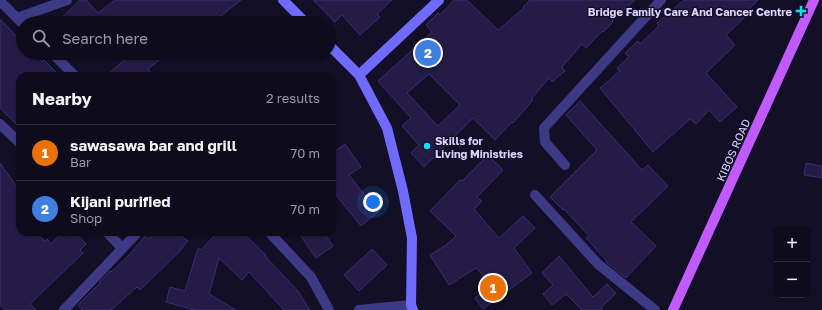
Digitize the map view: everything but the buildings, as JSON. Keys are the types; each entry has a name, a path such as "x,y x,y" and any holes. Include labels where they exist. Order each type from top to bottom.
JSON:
{"main road":[{"name":"KIBOS ROAD","path":"673,310 814,0"}],"street":[{"path":"31,16 67,0"},
{"path":"283,0 299,16"},
{"path":"359,75 439,0"},
{"path":"565,165 545,142 544,128 661,0"},
{"path":"0,1 16,17"},
{"path":"336,53 359,75 387,128 403,191 412,238 412,308 359,310"},
{"path":"59,60 71,72"},
{"path":"0,124 16,140"},
{"path":"535,195 598,264 655,310"},
{"path":"111,236 122,248"},
{"path":"64,310 134,236"},
{"path":"272,236 311,277 329,310"}],"place":[{"name":"Bridge Family Care And Cancer Centre","path":"801,11"},
{"name":"Kijani purified","path":"428,53"},
{"name":"Skills for Living Ministries","path":"427,146"},
{"name":"sawasawa bar and grill","path":"493,288"}]}
